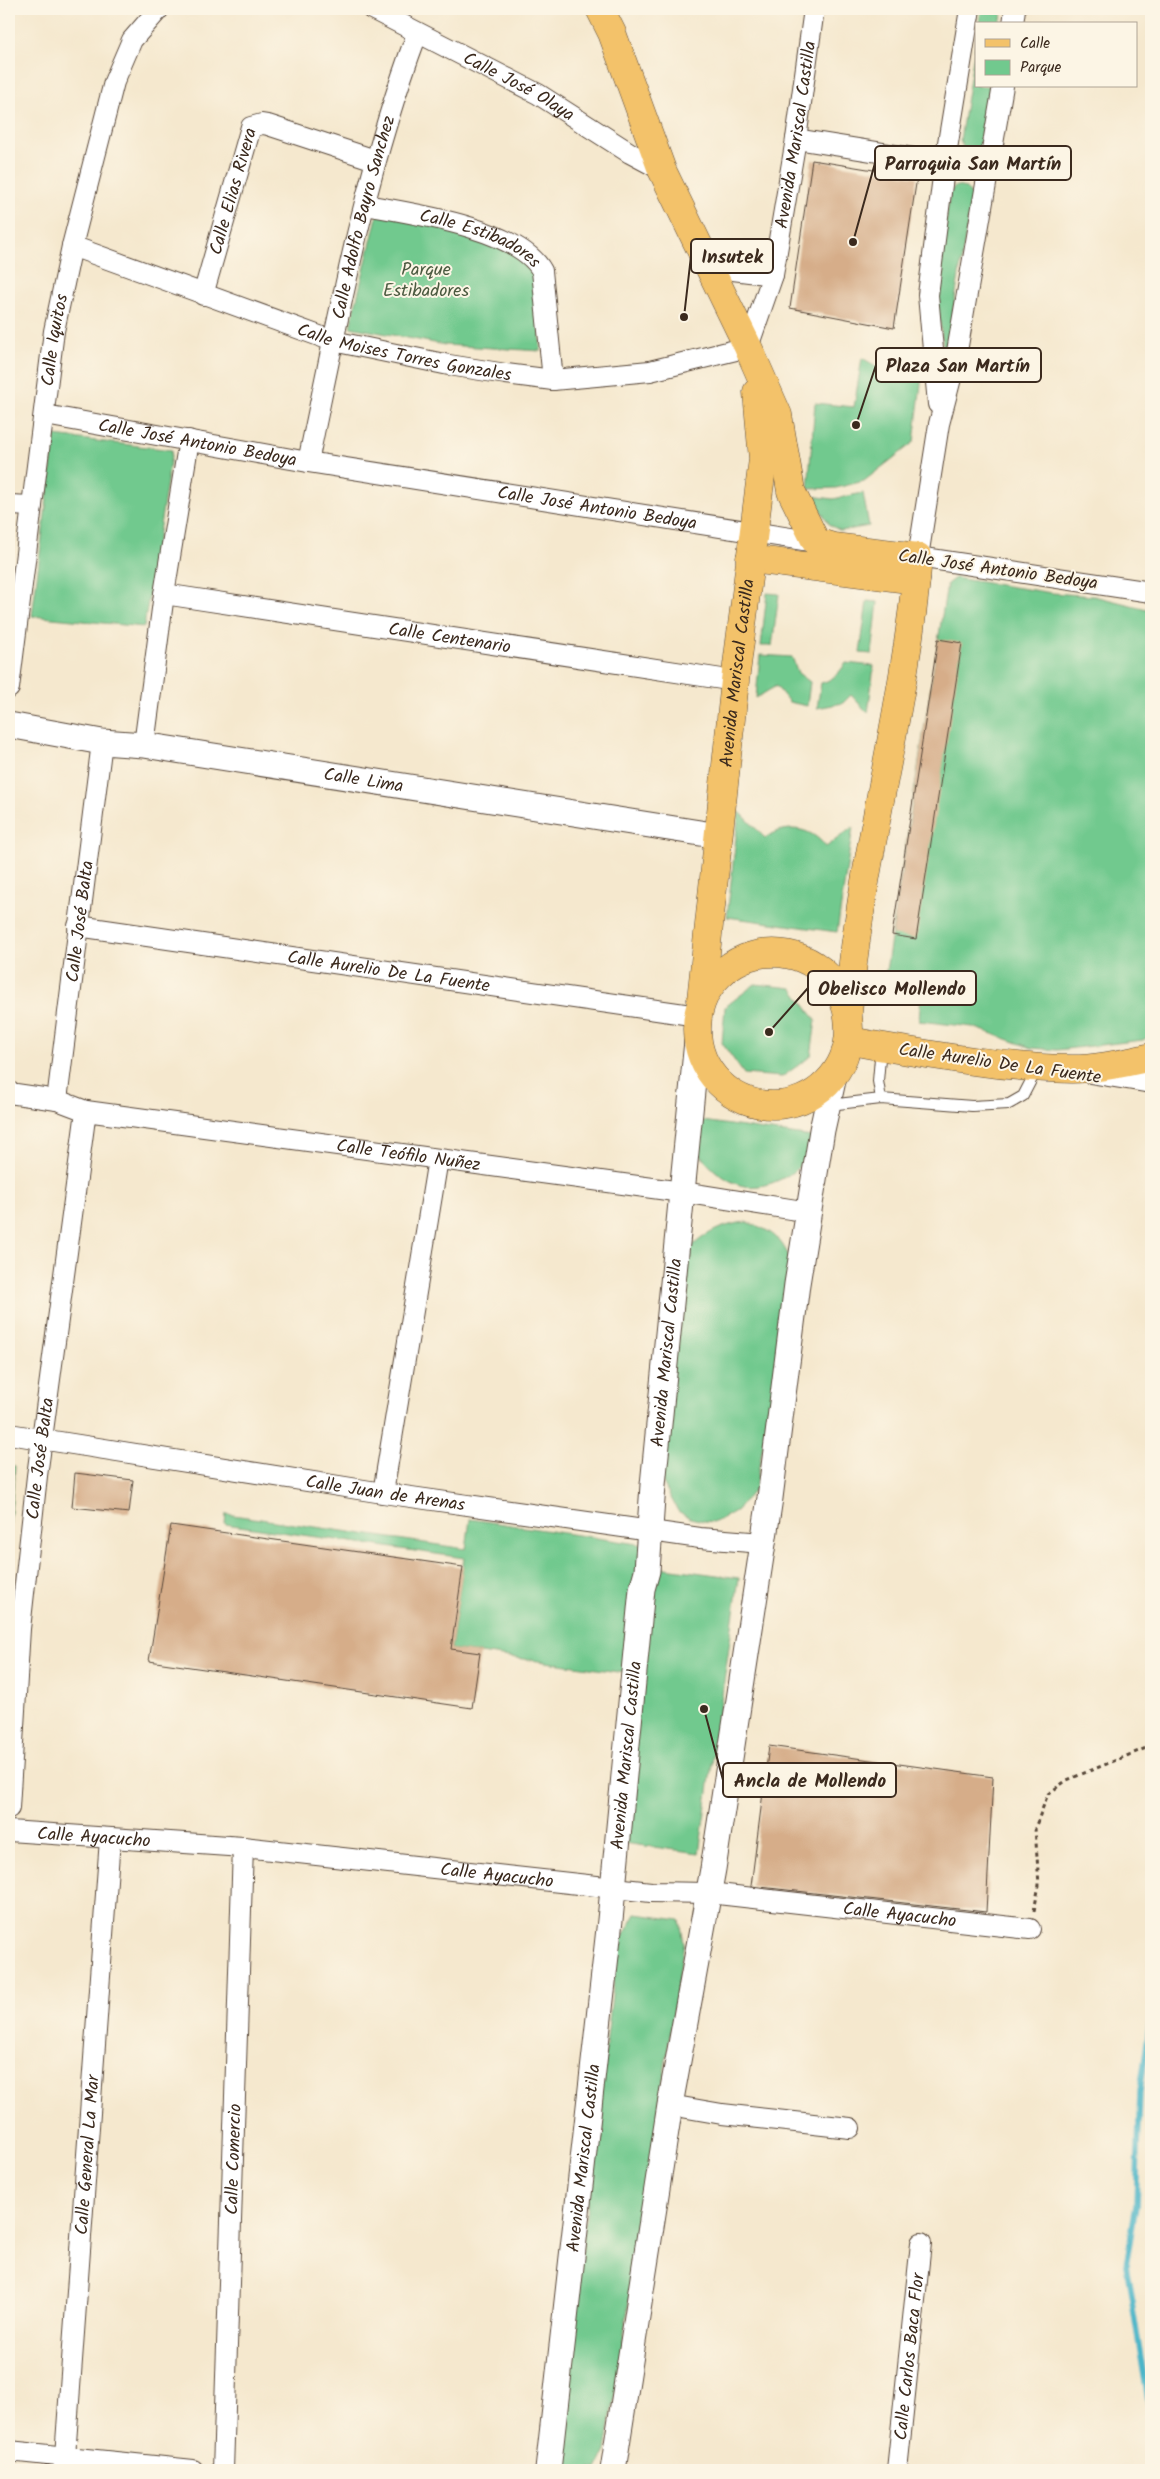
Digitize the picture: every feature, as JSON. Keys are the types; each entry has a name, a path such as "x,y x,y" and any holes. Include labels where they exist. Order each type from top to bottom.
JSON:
{"main road":[{"path":"600,9 612,33 662,170 748,346 778,415 792,491 816,542"},
{"name":"Avenida Mariscal Castilla","path":"699,1019 735,681 763,459 759,407 748,346"},
{"name":"Calle José Antonio Bedoya","path":"816,542 833,548 917,568"},
{"path":"750,559 917,568 910,633 866,879 851,976 848,1012 849,1041 842,1063 834,1076 811,1096 796,1102 773,1106 750,1102 726,1089 717,1081 702,1060 699,1019 726,970 743,959 763,954 781,954 801,958 818,967 832,980 842,995 848,1012"},
{"name":"Calle Aurelio De La Fuente","path":"849,1041 951,1058 1073,1069"},
{"path":"1073,1069 1125,1063 1151,1057"}],"street":[{"name":"Calle Iquitos","path":"9,688 45,415 54,331 72,246 114,82 132,40 160,9"},
{"name":"Calle José Olaya","path":"372,9 417,34 538,94 630,153 662,170"},
{"name":"Avenida Mariscal Castilla","path":"748,346 773,274 796,139 814,9"},
{"path":"939,424 937,377 928,295 945,162 970,9"},
{"path":"1013,22 1015,9"},
{"name":"Calle Adolfo Bayro Sanchez","path":"308,462 333,341 375,160 396,91 417,34"},
{"path":"917,568 939,424 955,363 990,170 1003,88"},
{"name":"Calle Elias Rivera","path":"203,295 251,127 262,124 268,125 375,160"},
{"path":"796,139 990,170"},
{"name":"Calle Estibadores","path":"365,205 442,219 506,241 528,252 542,271 553,380"},
{"name":"Calle Moises Torres Gonzales","path":"72,246 333,341 449,365 553,380 650,371 748,346"},
{"path":"709,267 773,274"},
{"name":"Calle José Antonio Bedoya","path":"45,415 308,462 816,542"},
{"path":"144,745 164,594 189,440"},
{"path":"9,505 32,506"},
{"name":"Calle José Antonio Bedoya","path":"917,568 1151,592"},
{"name":"Calle Centenario","path":"164,594 735,681"},
{"name":"Calle Lima","path":"9,725 102,742 144,745 719,836"},
{"name":"Calle José Balta","path":"57,1100 102,742"},
{"name":"Calle Aurelio De La Fuente","path":"78,926 699,1019"},
{"name":"Avenida Mariscal Castilla","path":"548,2470 613,1887 650,1530 699,1019"},
{"name":"Calle Aurelio De La Fuente","path":"1073,1069 1111,1078 1151,1083"},
{"path":"612,2470 670,2105 709,1893 763,1543 809,1212 834,1076"},
{"name":"Calle Teófilo Nuñez","path":"9,1093 57,1100 86,1111 682,1192 809,1212"},
{"name":"Calle José Balta","path":"9,1808 20,1629 37,1476 86,1111"},
{"path":"383,1494 438,1159"},
{"name":"Calle Juan de Arenas","path":"9,1434 383,1494 700,1538 763,1543"},
{"name":"Calle Ayacucho","path":"9,1831 243,1847 651,1892 709,1893 1030,1929"},
{"name":"Calle General La Mar","path":"65,2463 110,1839"},
{"name":"Calle Comercio","path":"223,2470 243,1847"},
{"path":"670,2105 722,2114 850,2128"},
{"name":"Calle Carlos Baca Flor","path":"897,2470 922,2244"},
{"path":"9,2451 65,2463 193,2470"}],"lane":[{"path":"881,1099 878,1081 882,1046"},
{"path":"828,1105 881,1099 972,1106 1009,1104 1023,1096 1038,1066"}],"path":[{"path":"1030,1929 1039,1885 1035,1828 1048,1794 1067,1780 1151,1746"}],"green space":[{"path":"981,9 1003,9 1000,22 979,22"},
{"path":"975,47 975,88 990,88 980,145 975,153 964,150 960,140"},
{"path":"956,186 966,188 972,196 945,360 936,294 950,191"},
{"name":"Parque Estibadores","path":"380,205 479,230 536,263 541,351 445,345 350,327"},
{"path":"889,353 923,367 914,442 864,481 836,488 808,489 815,403 854,407 862,358 883,370"},
{"path":"55,436 172,450 144,627 32,616"},
{"path":"863,493 869,526 841,531 830,525 811,496 833,499"},
{"path":"955,578 1052,593 1094,596 1151,610 1151,1035 1143,1040 1057,1050 1032,1048 973,1027 919,1021 921,994 914,983 885,977 947,584"},
{"path":"767,593 779,594 772,646 761,646"},
{"path":"867,601 878,602 872,654 860,653"},
{"path":"760,655 792,657 798,673 810,682 807,706 789,702 776,686 756,698"},
{"path":"846,663 874,666 868,713 851,695 843,703 817,708 821,683 835,676"},
{"path":"739,811 765,838 781,831 797,829 813,835 826,847 853,827 837,932 727,917"},
{"path":"755,984 792,988 816,1020 811,1056 782,1077 744,1074 722,1043 725,1007"},
{"path":"696,1120 812,1137 810,1149 798,1168 780,1180 759,1186 749,1187 740,1185 718,1173 700,1154 697,1142"},
{"path":"746,1222 765,1229 777,1238 795,1269 755,1489 737,1510 715,1522 704,1521 690,1518 678,1511 660,1477 684,1254 697,1241 719,1228"},
{"path":"9,1465 15,1466 9,1535"},
{"path":"226,1514 466,1549 470,1519 644,1545 626,1673 451,1649 464,1558 225,1524"},
{"path":"650,1566 739,1578 699,1853 623,1843"},
{"path":"636,1914 680,1920 684,1943 606,2451 597,2469 573,2470 565,2468 559,2444 618,1945"}],"building":[{"path":"812,160 917,177 894,328 790,308"},
{"path":"938,639 962,643 916,939 892,935"},
{"path":"75,1473 133,1480 129,1513 72,1507"},
{"path":"171,1525 463,1567 451,1649 480,1653 472,1708 149,1661"},
{"path":"769,1746 993,1777 986,1912 751,1886"}],"waterway":[{"path":"1151,2014 1140,2092 1136,2206 1126,2265 1151,2419"}],"place":[{"name":"Parroquia San Martín","path":"853,242"},
{"name":"Insutek","path":"684,317"},
{"name":"Plaza San Martín","path":"856,425"},
{"name":"Obelisco Mollendo","path":"769,1032"},
{"name":"Ancla de Mollendo","path":"704,1709"}]}
